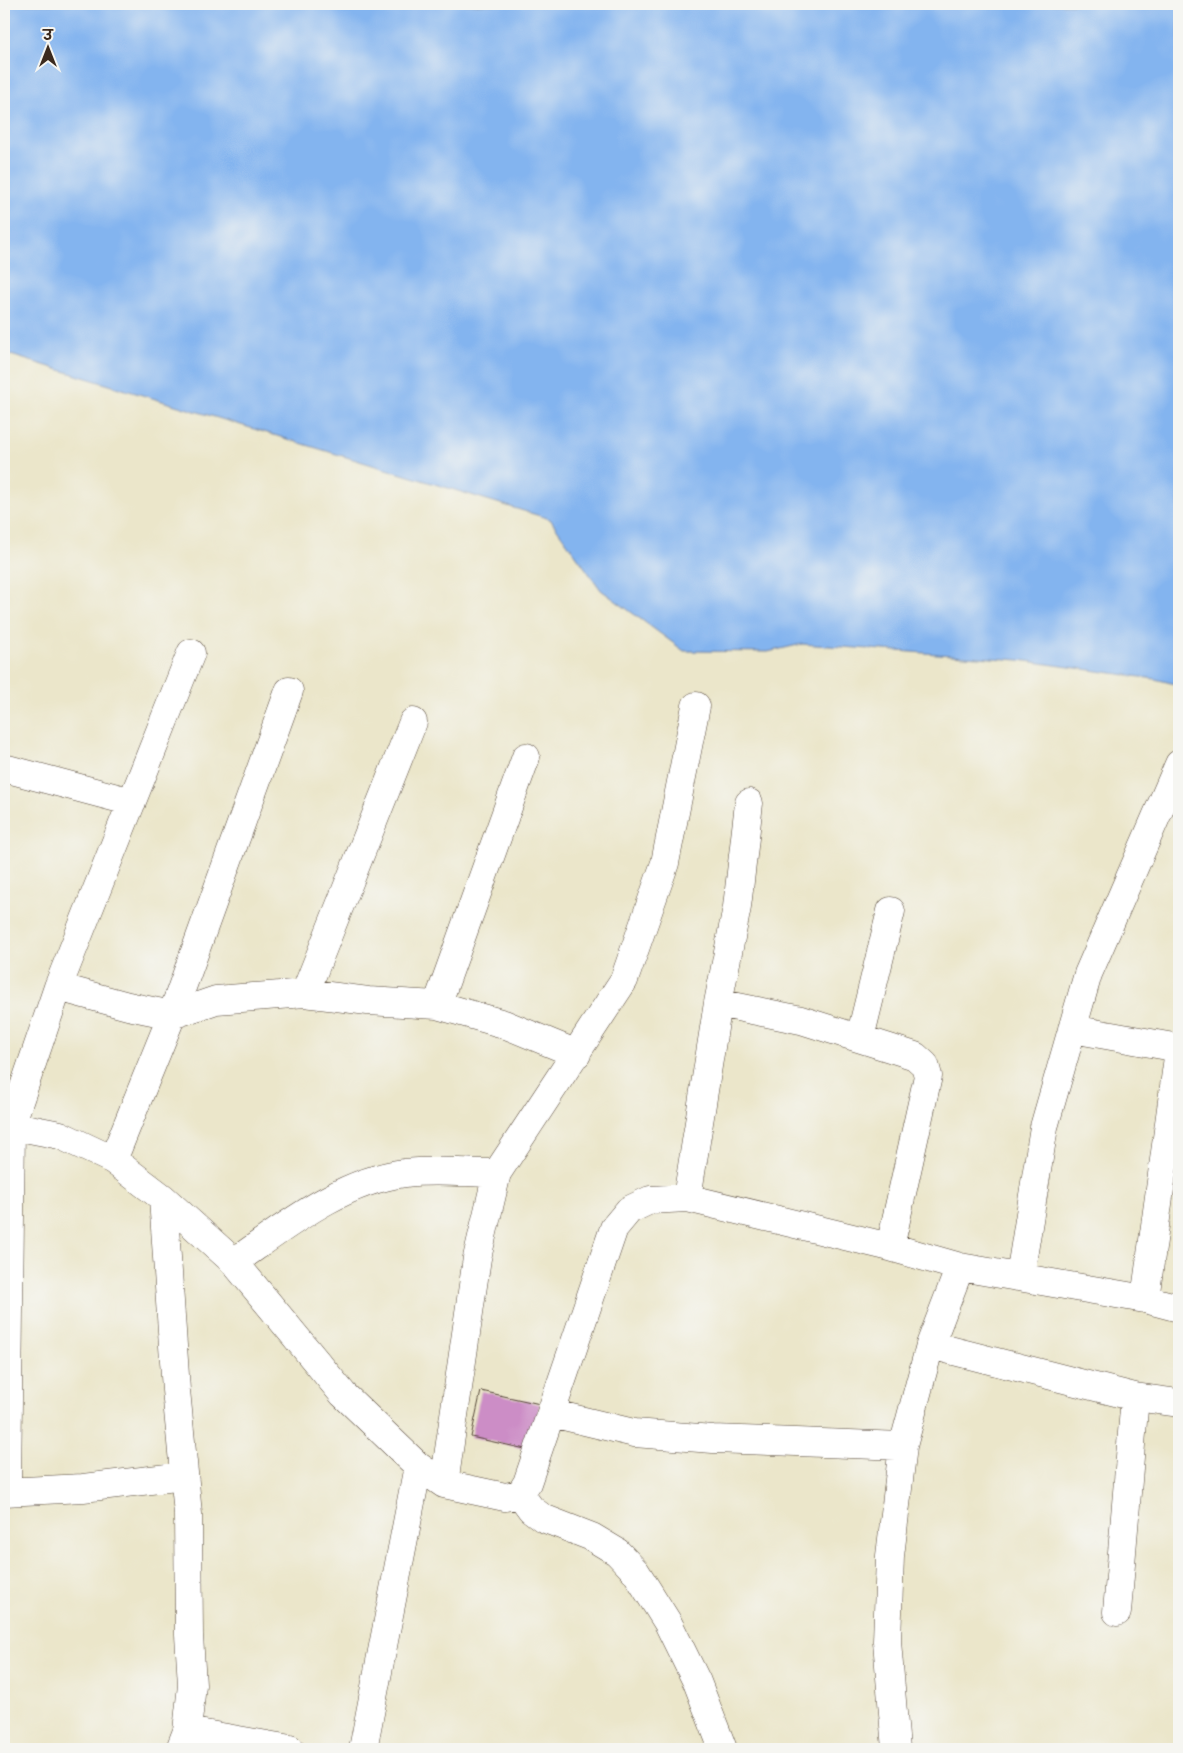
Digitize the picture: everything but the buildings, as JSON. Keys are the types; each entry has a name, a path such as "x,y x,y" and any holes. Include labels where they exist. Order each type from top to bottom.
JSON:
{"street":[{"path":"184,1476 83,1488 5,1492 7,1124 58,987 191,653"},
{"path":"113,1160 172,1015 289,691"},
{"path":"444,1484 477,1258 496,1173 577,1054 624,980 664,862 696,706"},
{"path":"305,993 413,722"},
{"path":"436,1005 526,757"},
{"path":"1020,1276 1044,1128 1088,974 1179,764"},
{"path":"4,768 132,802"},
{"path":"687,1198 718,1003 737,907 749,803"},
{"path":"860,1038 892,911"},
{"path":"58,987 128,1006 172,1015 216,1000 305,993 368,1001 436,1005 504,1024 577,1054"},
{"path":"718,1003 801,1020 915,1056 925,1065 928,1076 890,1247"},
{"path":"1072,1029 1179,1049 1145,1299"},
{"path":"7,1124 60,1135 113,1160 163,1198 234,1262 343,1394 418,1466 444,1484 505,1497 520,1494 527,1483 614,1228 629,1210 650,1200 687,1198 890,1247 960,1267 1145,1299 1179,1308"},
{"path":"234,1262 289,1224 359,1184 405,1173 496,1173"},
{"path":"163,1198 188,1514 189,1635 192,1684 184,1740 290,1749"},
{"path":"896,1749 888,1641 890,1556 903,1446 930,1345 960,1267"},
{"path":"930,1345 1135,1397 1179,1403"},
{"path":"1118,1612 1135,1397"},
{"path":"551,1413 634,1433 714,1439 903,1446"},
{"path":"363,1749 418,1466"},
{"path":"520,1494 531,1509 543,1518 592,1536 617,1552 636,1572 668,1623 688,1665 723,1749"}],"water":[{"path":"4,4 1179,4 1179,685 1155,679 1019,660 802,644 768,652 684,651 601,590 550,519 4,353"}]}
